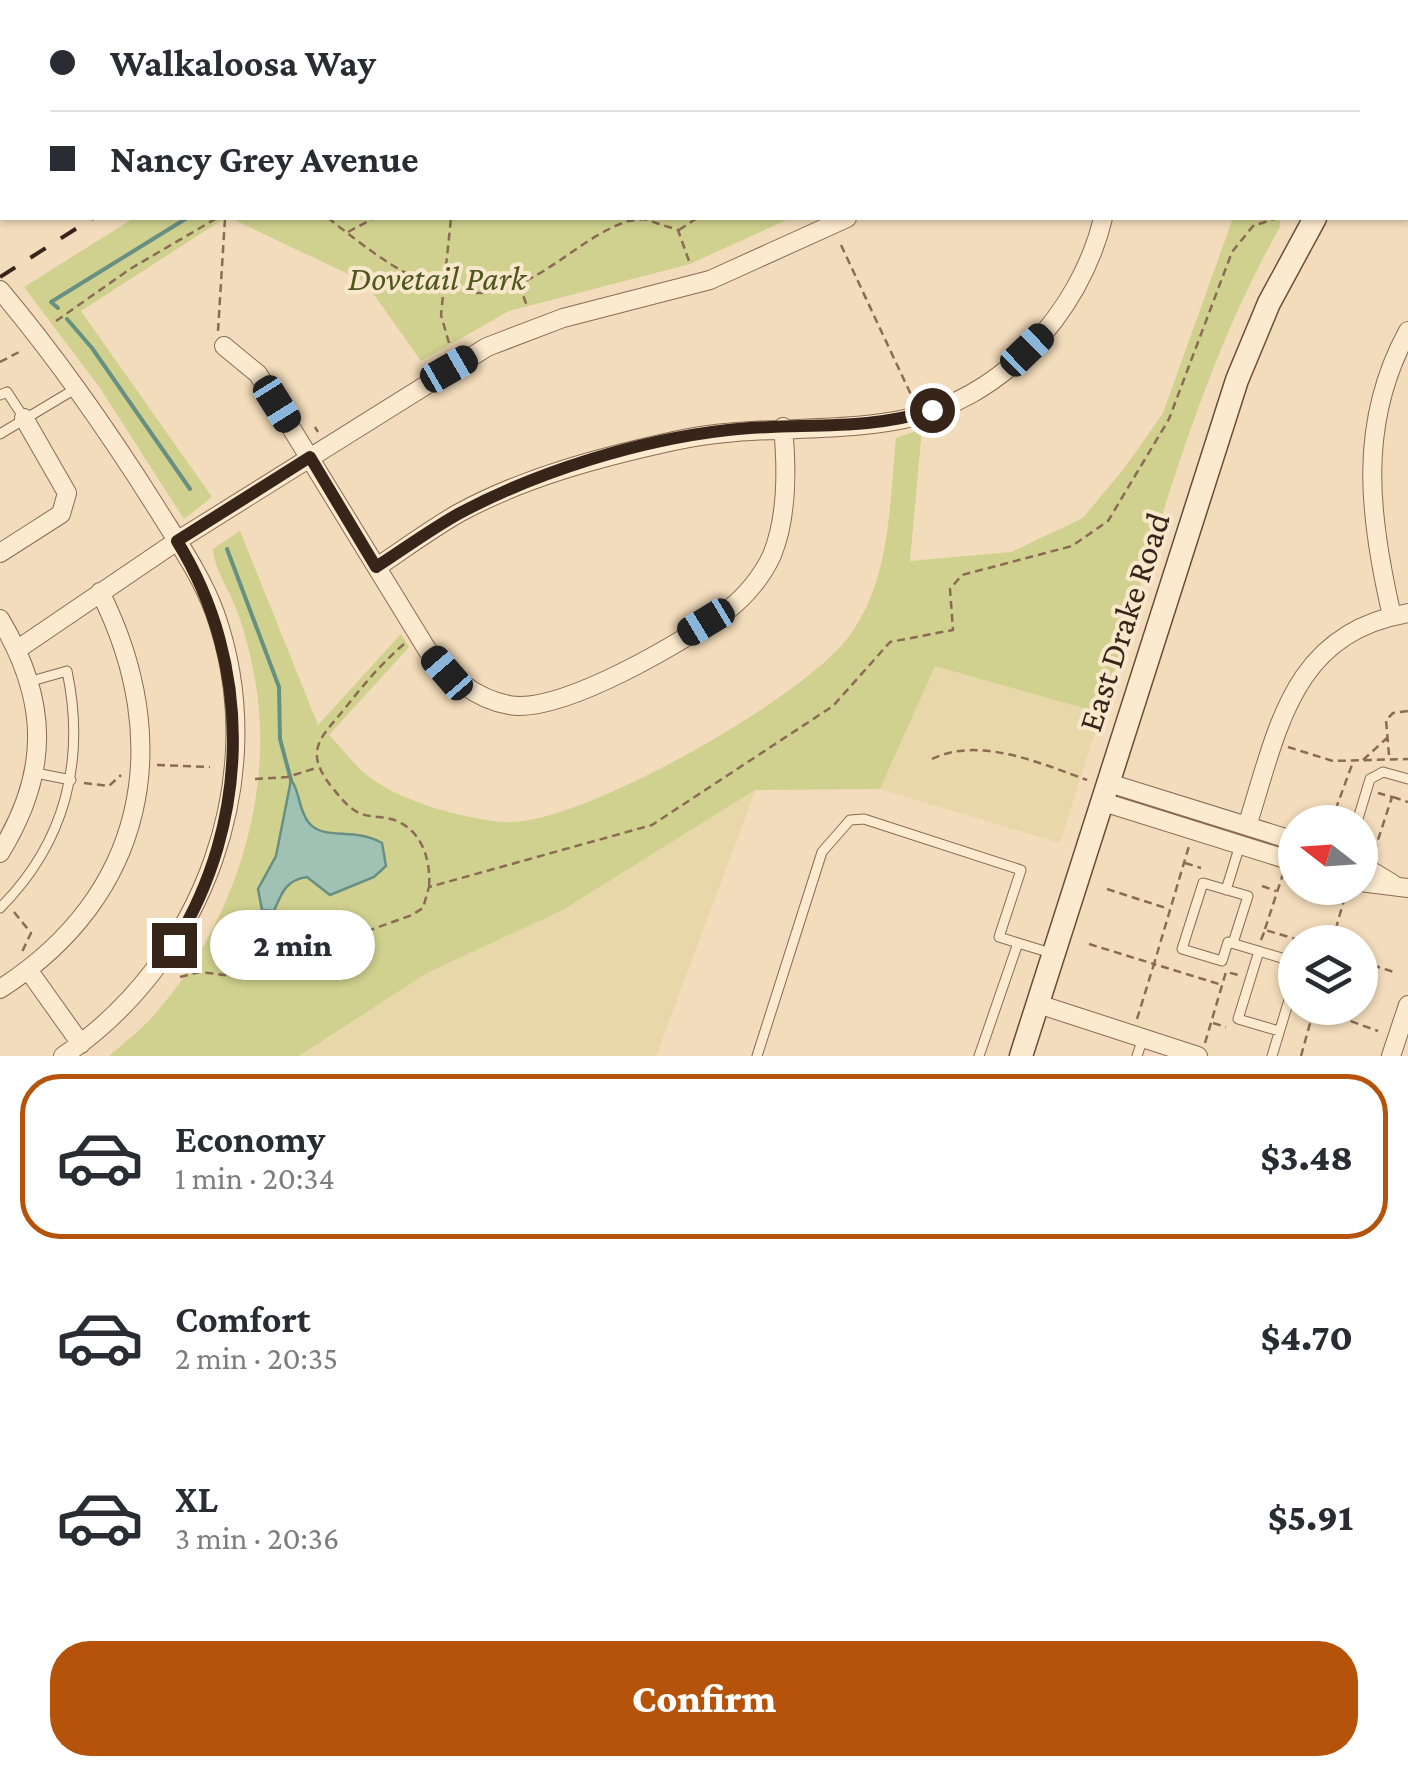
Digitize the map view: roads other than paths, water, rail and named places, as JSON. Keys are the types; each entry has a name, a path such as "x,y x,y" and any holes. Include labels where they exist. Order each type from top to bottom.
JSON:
{"main road":[{"name":"East Drake Road","path":"1021,1056 1237,380 1313,220"}],"street":[{"path":"18,649 177,541 449,369 525,330 710,280 842,220"},
{"path":"376,567 459,513 572,467 726,430 902,420 976,392 1012,366 1062,310 1080,282 1102,220"},
{"path":"0,290 77,387 202,580 216,617 227,666 234,732 229,798 212,869 185,926 142,988 63,1056"},
{"path":"1244,834 1298,682 1339,639 1400,614 1373,534 1369,468 1376,417 1399,371 1408,331"},
{"path":"224,346 258,374 418,635 447,673 488,699 510,706 559,702 732,607 771,557 784,498 784,427"},
{"path":"0,553 62,514 66,493 24,418"},
{"path":"0,990 29,970 78,922 113,868 134,813 143,756 139,702 122,637 100,592"},
{"path":"0,619 18,649 38,726 36,772 20,820 0,853"},
{"path":"1106,791 1244,834 1278,839"},
{"path":"1244,834 1278,860"},
{"path":"1378,867 1400,886"},
{"path":"29,970 81,1044"},
{"path":"1038,1004 1139,1039 1202,1050"},
{"path":"1392,1056 1408,1005"}],"lane":[{"path":"0,434 77,387"},
{"path":"0,395 8,392 24,418"},
{"path":"0,908 24,885 53,836 71,780 75,725 67,671 28,682"},
{"path":"36,772 71,780"},
{"path":"1362,805 1370,778 1383,772 1408,779"},
{"path":"757,1056 822,852 850,820 864,818 1020,870 998,937 1054,954"},
{"path":"1226,890 1244,834"},
{"path":"1234,944 1248,896 1203,882 1182,949 1222,961 1228,942 1234,944 1278,957"},
{"path":"979,1056 1018,943"},
{"path":"1259,951 1238,1019 1279,1031"},
{"path":"1272,1056 1281,1025"}],"waterway":[{"path":"58,308 51,302 184,220"},
{"path":"67,319 92,348 190,489"},
{"path":"227,549 279,687 280,739 291,780"}],"railway":[{"path":"0,277 90,220"}],"park label":[{"name":"Dovetail Park","path":"437,278"}]}
